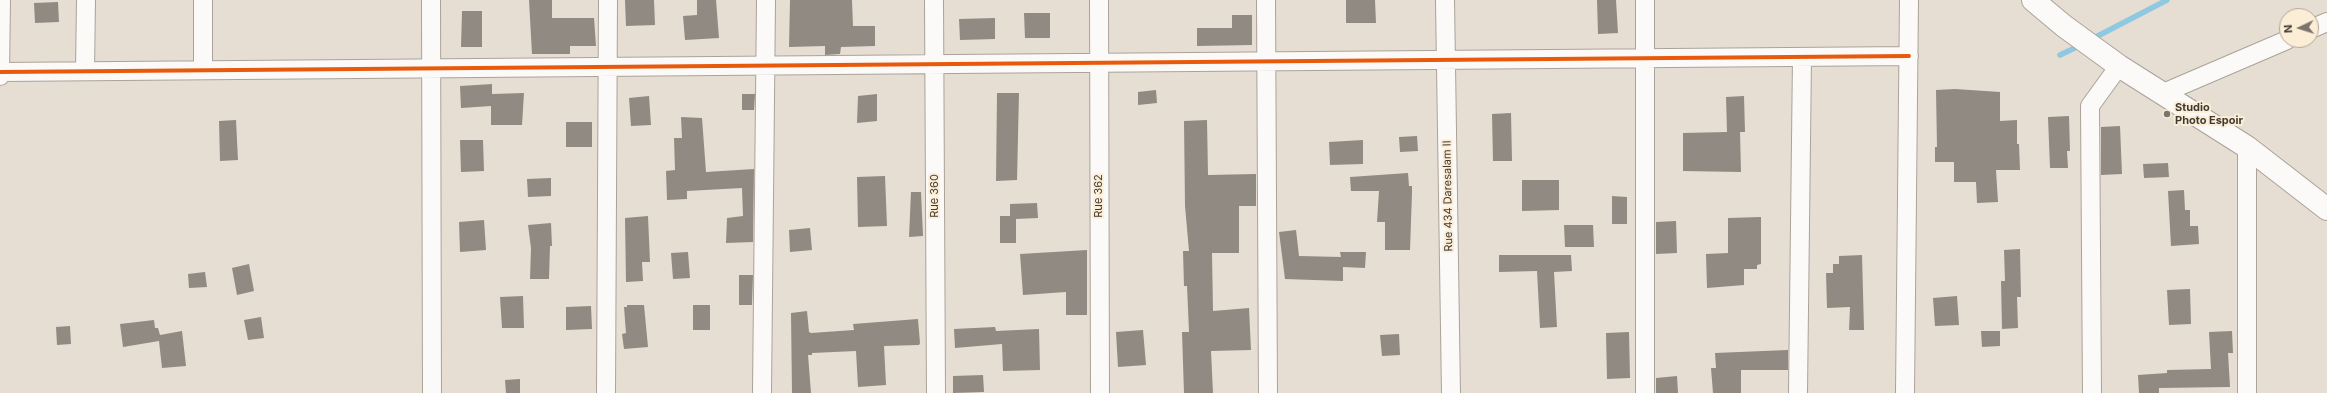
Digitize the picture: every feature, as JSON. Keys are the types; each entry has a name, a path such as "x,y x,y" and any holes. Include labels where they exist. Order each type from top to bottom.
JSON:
{"main road":[{"path":"2034,0 2064,26 2119,66 2161,94 2248,147 2327,209"}],"street":[{"path":"1,0 0,73 1909,56"},
{"path":"85,72 86,0"},
{"path":"203,0 203,70"},
{"path":"432,0 432,393"},
{"path":"606,393 608,0"},
{"path":"762,393 766,0"},
{"name":"Rue 360","path":"934,0 936,393"},
{"name":"Rue 362","path":"1099,0 1100,393"},
{"path":"1266,0 1268,393"},
{"name":"Rue 434 Daresalam II","path":"1444,0 1450,393"},
{"path":"1645,0 1645,393"},
{"path":"1905,393 1909,0"},
{"path":"2161,94 2279,43"},
{"path":"1798,393 1802,57"},
{"path":"2092,393 2090,106 2119,66"},
{"path":"2248,147 2248,393"}],"building":[{"path":"529,0 552,0 552,18 594,18 596,46 570,46 570,54 532,54"},
{"path":"625,0 654,0 655,25 626,26"},
{"path":"697,0 716,0 719,38 685,40 683,16 697,15"},
{"path":"790,0 852,0 853,26 875,26 875,46 841,47 840,54 825,55 825,46 789,47"},
{"path":"1346,0 1375,0 1376,23 1346,23"},
{"path":"1597,0 1616,0 1618,33 1598,34"},
{"path":"58,2 59,22 35,23 34,3"},
{"path":"462,11 482,11 482,47 461,47"},
{"path":"1024,13 1050,13 1050,38 1025,38"},
{"path":"1232,15 1252,15 1252,45 1197,46 1197,28 1232,28"},
{"path":"995,18 995,39 960,40 959,19"},
{"path":"492,84 492,94 524,93 522,125 491,125 491,106 461,108 460,86"},
{"path":"1955,89 2000,92 2000,121 2017,120 2017,144 2019,144 2020,170 1996,170 1998,202 1977,203 1976,182 1954,182 1954,162 1935,162 1935,147 1937,147 1936,90"},
{"path":"1156,90 1157,103 1138,105 1138,92"},
{"path":"997,93 1019,93 1017,180 996,181"},
{"path":"742,94 755,94 754,110 742,110"},
{"path":"877,94 877,121 857,123 858,96"},
{"path":"649,96 651,125 631,126 629,98"},
{"path":"1744,96 1745,132 1740,132 1741,172 1683,171 1683,133 1727,132 1726,97"},
{"path":"1511,113 1512,161 1493,161 1492,114"},
{"path":"2069,116 2070,151 2067,151 2068,168 2050,168 2048,117"},
{"path":"681,117 702,118 706,172 754,169 753,242 726,243 727,218 743,216 742,188 687,191 687,199 667,200 666,171 675,170 674,138 682,138"},
{"path":"236,120 238,160 220,161 219,121"},
{"path":"1207,120 1208,175 1256,174 1256,206 1239,206 1239,253 1212,253 1213,311 1249,308 1251,350 1211,351 1213,393 1184,393 1182,332 1189,332 1187,286 1184,286 1183,251 1189,251 1185,206 1184,121"},
{"path":"566,122 592,122 592,147 566,147"},
{"path":"2120,126 2122,174 2101,175 2101,127"},
{"path":"1417,136 1418,151 1400,152 1399,137"},
{"path":"460,140 483,140 484,171 461,172"},
{"path":"1363,140 1363,164 1330,165 1329,142"},
{"path":"2168,163 2169,177 2144,178 2143,164"},
{"path":"1408,173 1409,186 1412,186 1410,250 1385,250 1385,222 1377,222 1379,191 1351,191 1350,177"},
{"path":"885,176 887,226 858,227 857,177"},
{"path":"551,178 551,196 528,197 527,179"},
{"path":"1522,180 1559,180 1559,210 1522,211"},
{"path":"2184,190 2185,210 2190,210 2190,226 2198,226 2199,244 2171,246 2168,191"},
{"path":"911,192 921,192 923,236 909,237"},
{"path":"1612,196 1627,197 1627,224 1612,224"},
{"path":"1037,203 1038,218 1016,219 1016,243 1000,243 1000,216 1010,216 1010,204"},
{"path":"648,216 650,262 642,262 643,281 626,282 625,218"},
{"path":"1761,217 1761,264 1757,265 1757,269 1744,269 1744,285 1707,288 1706,254 1728,253 1728,218"},
{"path":"484,220 486,250 460,252 459,222"},
{"path":"1676,221 1677,253 1656,254 1656,222"},
{"path":"551,223 552,246 550,246 549,279 530,279 531,248 528,225"},
{"path":"1564,225 1593,225 1594,247 1565,247"},
{"path":"810,228 812,250 790,252 789,230"},
{"path":"1296,230 1299,256 1341,257 1340,252 1366,252 1365,268 1343,267 1343,281 1285,279 1279,232"},
{"path":"2020,249 2021,297 2017,297 2018,328 2002,329 2001,281 2005,281 2004,250"},
{"path":"1087,250 1087,315 1066,315 1066,292 1023,295 1020,254"},
{"path":"688,252 690,278 673,279 671,253"},
{"path":"1499,255 1571,255 1572,271 1554,272 1557,327 1540,328 1537,271 1499,272"},
{"path":"1862,255 1864,330 1849,330 1850,307 1827,308 1826,273 1833,273 1833,264 1839,264 1839,256"},
{"path":"249,264 254,291 237,295 232,268"},
{"path":"205,272 207,287 189,288 188,274"},
{"path":"739,275 753,275 752,305 739,305"},
{"path":"2190,289 2191,324 2169,325 2167,290"},
{"path":"523,296 524,328 502,328 500,297"},
{"path":"1957,296 1959,325 1935,326 1933,298"},
{"path":"627,305 644,305 648,347 624,349 622,334 626,333 624,307 627,307"},
{"path":"693,305 710,305 710,330 693,330"},
{"path":"591,306 592,329 566,330 566,307"},
{"path":"807,311 809,332 811,333 854,330 853,324 918,319 920,343 919,345 884,346 886,385 858,387 856,351 812,353 812,355 808,355 811,393 792,393 791,313"},
{"path":"261,317 264,338 248,340 244,320"},
{"path":"154,320 155,328 158,328 160,335 182,331 186,366 162,368 159,341 123,347 120,324"},
{"path":"70,326 71,344 57,345 56,327"},
{"path":"995,327 996,331 1039,329 1040,370 1003,371 1002,344 955,348 954,329"},
{"path":"1143,330 1146,365 1118,367 1116,332"},
{"path":"1981,331 2000,331 2000,346 1982,347"},
{"path":"2232,331 2233,353 2228,353 2230,387 2159,388 2159,393 2139,393 2138,375 2167,373 2167,370 2211,369 2209,332"},
{"path":"1629,332 1630,378 1607,379 1606,333"},
{"path":"1399,334 1400,355 1382,356 1380,335"},
{"path":"1788,350 1788,370 1741,370 1741,393 1713,393 1711,368 1716,368 1715,353"},
{"path":"983,375 984,392 953,393 953,376"},
{"path":"1677,376 1678,393 1656,393 1656,378"},
{"path":"520,379 520,393 506,393 505,380"}],"waterway":[{"path":"2090,40 2167,0"},
{"path":"2060,55 2081,45"}],"cycle path":[{"path":"0,72 1909,56"}],"place":[{"name":"Studio Photo Espoir","path":"2167,114"}]}
